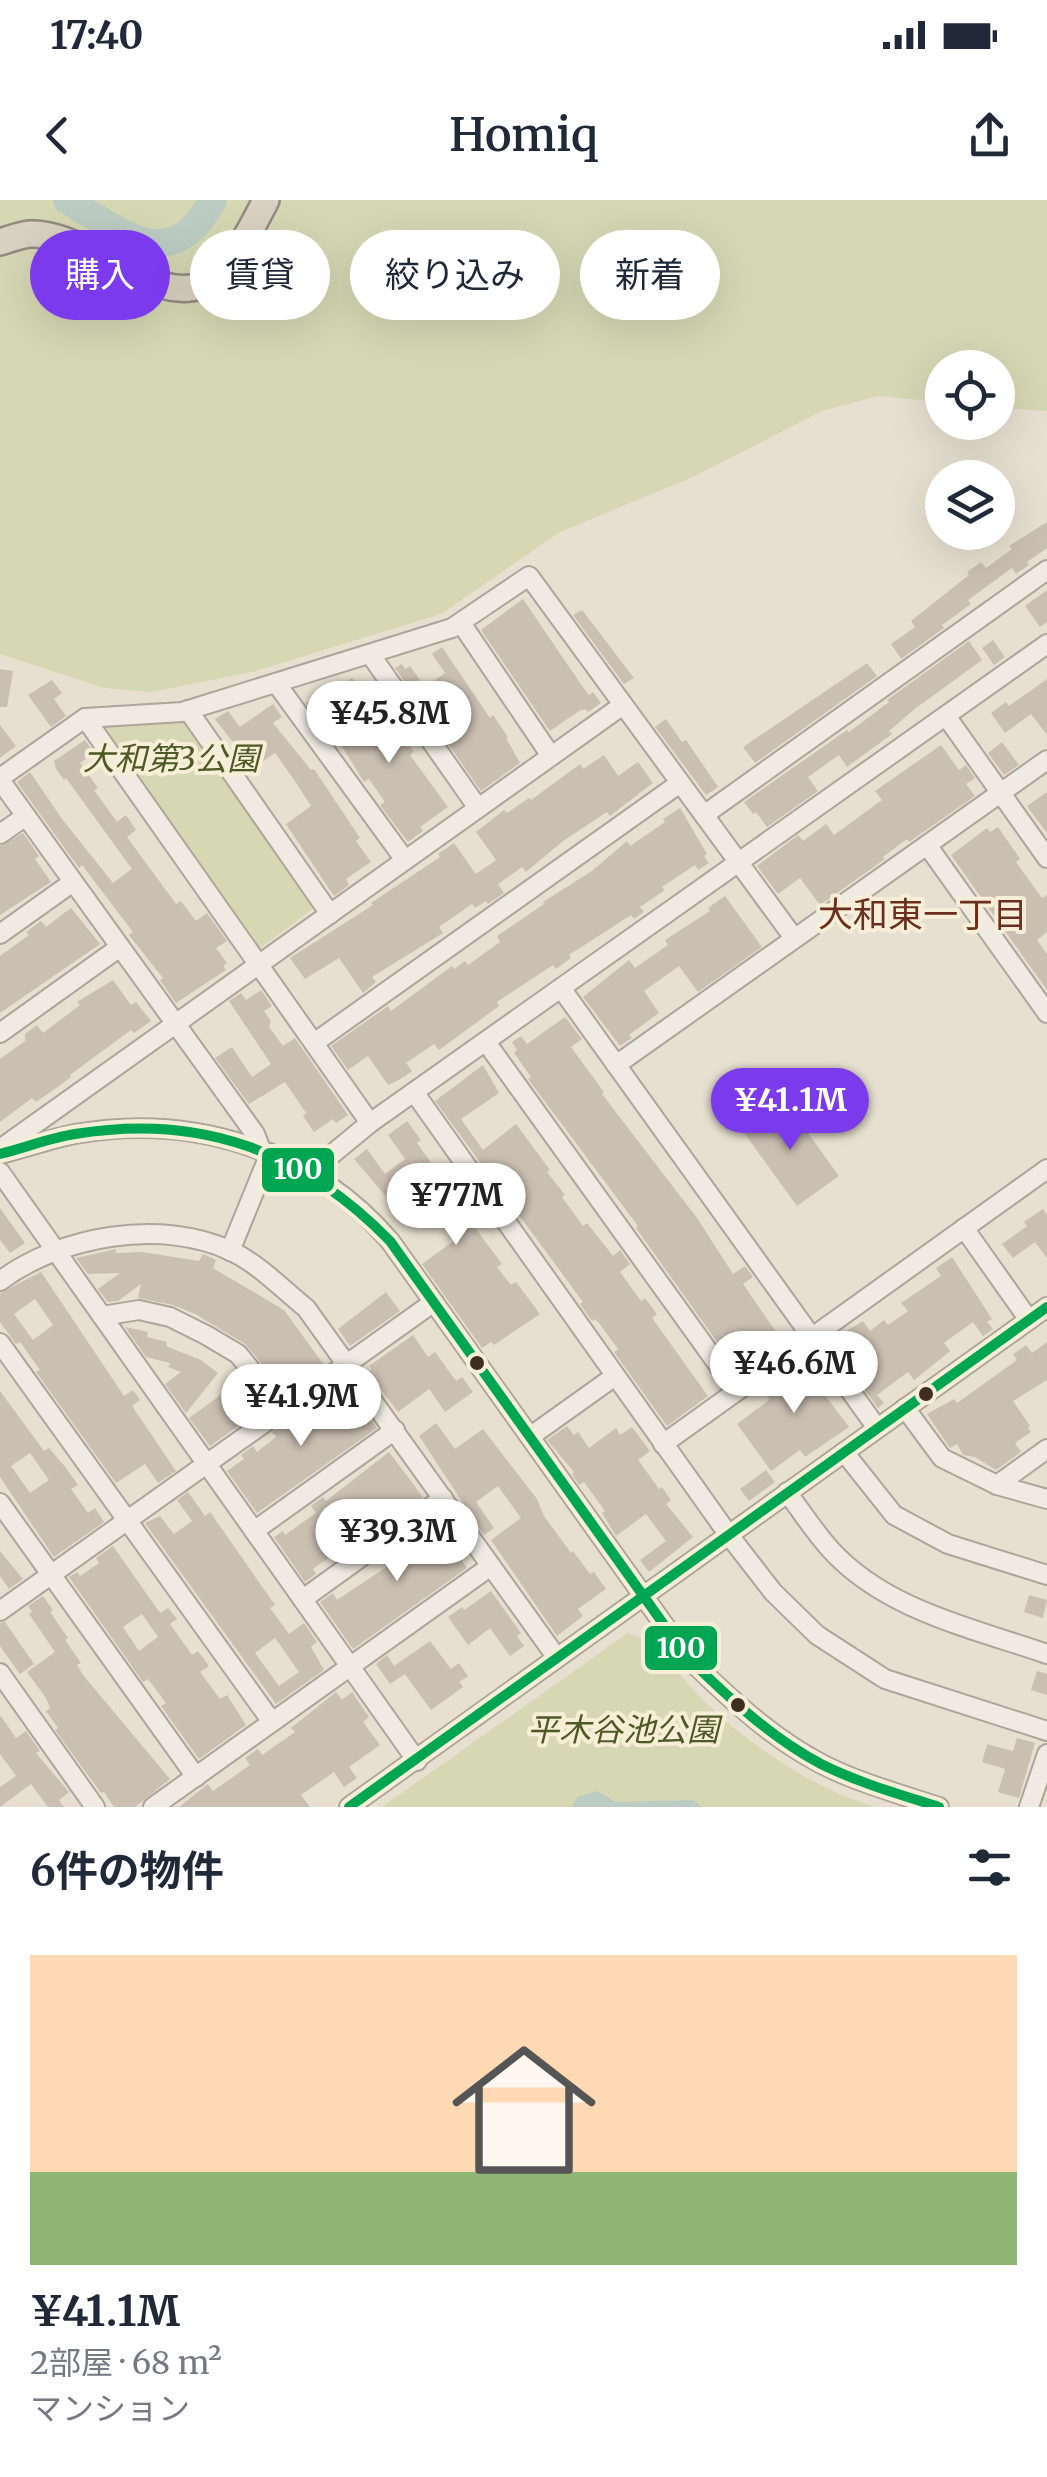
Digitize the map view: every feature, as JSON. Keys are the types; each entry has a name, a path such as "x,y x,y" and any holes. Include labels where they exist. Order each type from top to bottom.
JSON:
{"highway":[{"path":"0,242 32,234 76,244 143,281 183,292 214,280 244,245 266,200"}],"street":[{"path":"704,815 1047,570"},
{"path":"265,1150 0,779 86,718 188,710 452,628 529,576 794,938"},
{"path":"460,622 551,756"},
{"path":"308,1174 370,1123 1047,644"},
{"path":"370,654 478,808"},
{"path":"276,682 405,860"},
{"path":"0,1152 623,705"},
{"path":"188,710 330,914"},
{"path":"946,716 1047,858"},
{"path":"86,718 370,1123"},
{"path":"616,1064 1047,760"},
{"path":"314,1043 680,782"},
{"path":"0,834 26,816"},
{"path":"927,845 1047,1013"},
{"path":"0,934 73,882"},
{"path":"0,1033 120,947"},
{"path":"561,988 877,1428"},
{"path":"486,1042 737,1391"},
{"path":"414,1092 772,1592 817,1635 884,1679 1047,1731"},
{"path":"0,1152 76,1134 161,1129 265,1150 368,1216 688,1657 757,1722 798,1750 842,1774 932,1806"},
{"path":"230,1251 265,1150"},
{"path":"663,1444 1047,1169"},
{"path":"0,1172 417,1760"},
{"path":"964,1228 1029,1320"},
{"path":"0,1281 56,1251 118,1236 156,1234 230,1251 306,1308 557,1658"},
{"path":"0,1611 434,1302"},
{"path":"349,1807 1047,1307"},
{"path":"102,1316 139,1310 170,1317 206,1335 238,1354 283,1409"},
{"path":"0,1344 272,1722"},
{"path":"531,1436 615,1376"},
{"path":"904,1408 942,1458 997,1485 1047,1499"},
{"path":"254,1531 394,1430"},
{"path":"997,1485 1047,1449"},
{"path":"844,1452 894,1515 948,1544 1047,1575"},
{"path":"787,1492 831,1550 865,1578 914,1609 1047,1654"},
{"path":"303,1599 443,1498"},
{"path":"0,1503 196,1777"},
{"path":"153,1807 491,1566"},
{"path":"0,1673 95,1807"},
{"path":"1029,1807 1047,1754"}],"green space":[{"path":"0,200 1047,200 1047,411 1015,409 1015,350 925,350 925,400 878,396 822,411 693,477 560,532 441,614 252,672 152,692 104,688 0,654"},
{"name":"大和第3公園","path":"189,720 318,905 259,949 103,729 105,724"},
{"name":"平木谷池公園","path":"628,1633 662,1655 709,1706 766,1752 830,1790 875,1807 382,1807"}],"shaded area":[{"path":"598,1791 615,1802 693,1800 702,1807 572,1807 577,1797"}],"building":[{"path":"1047,522 1047,548 1027,562 1029,565 1016,574 1012,568 968,600 971,604 942,625 944,628 901,659 891,644 915,627 911,621 981,562 986,568 1015,550 1015,542"},
{"path":"1047,590 1047,622 1040,627 1025,606"},
{"path":"523,599 589,695 593,692 601,703 588,712 579,711 550,731 481,630"},
{"path":"582,610 634,678 624,684 573,615"},
{"path":"993,640 1005,657 994,665 982,648"},
{"path":"969,641 982,660 916,708 889,731 892,734 847,767 839,755 808,777 818,791 767,827 756,812 753,814 744,802 849,732"},
{"path":"442,647 490,718 493,715 508,737 520,763 481,791 395,668 402,664 405,669 410,666 425,687 445,673 432,654"},
{"path":"867,663 877,676 755,763 743,747"},
{"path":"0,669 13,671 7,707 0,707"},
{"path":"352,678 392,730 396,726 414,752 410,755 448,807 420,827 423,831 408,842 380,805 385,802 369,779 364,782 335,735 360,718 339,687"},
{"path":"1047,679 1047,735 1031,714 1005,733 991,713 1006,702 1009,706"},
{"path":"52,680 62,693 54,699 66,716 51,727 28,695"},
{"path":"316,696 333,720 323,727 306,703"},
{"path":"273,704 282,717 273,723 314,769 360,838 356,841 371,862 346,879 349,885 334,896 286,824 311,806 295,781 275,753 253,768 215,719 228,711 240,727"},
{"path":"666,719 682,742 686,740 718,787 706,795 655,727"},
{"path":"0,725 16,746 0,758"},
{"path":"85,740 94,753 80,763 117,822 126,815 136,830 127,837 176,904 181,901 196,921 207,913 227,941 216,948 227,963 223,966 226,970 176,1003 160,980 163,978 129,935 133,932 82,865 79,868 17,782 30,772 113,883 132,869 56,769 54,761"},
{"path":"1002,742 1019,765 1004,775 988,753"},
{"path":"941,745 959,770 966,765 975,778 966,784 975,796 909,842 907,839 820,905 800,878 778,894 757,866 798,835 803,841 826,824 834,835 882,800 875,791"},
{"path":"604,755 618,776 638,762 653,783 610,816 607,812 563,841 526,872 522,867 498,884 504,893 488,904 486,901 475,908 472,904 439,927 443,933 372,977 376,982 363,993 339,958 305,979 290,958 373,905 454,843 476,874 496,860 476,832 504,810 507,813 531,800 580,764 583,769"},
{"path":"1047,792 1047,833 1027,806"},
{"path":"680,808 709,863 698,870 695,865 662,887 665,890 640,907 644,912 634,919 631,915 569,955 571,958 556,969 553,965 497,1002 499,1006 439,1050 434,1044 406,1063 412,1071 399,1080 388,1085 368,1056 348,1070 331,1046 388,1006 391,1011 452,966 454,969 465,961 468,965 500,942 497,936 592,871 627,841 630,846"},
{"path":"998,827 1020,859 1016,862 1042,898 1047,895 1047,932 1037,940 1047,954 1047,990 951,855 987,828 990,832"},
{"path":"23,833 51,882 0,915 0,846"},
{"path":"725,896 762,947 698,992 679,966 644,991 659,1013 620,1046 583,997 629,960 635,968 668,945 665,940 710,911 708,908"},
{"path":"71,908 100,944 0,1013 0,956 41,921 46,927"},
{"path":"113,980 131,1005 136,1002 151,1021 134,1033 131,1030 59,1086 36,1102 32,1098 0,1122 0,1059 25,1041 25,1034 37,1025 43,1033 80,1005 77,1002"},
{"path":"261,990 272,1006 264,1011 271,1021 269,1027 283,1046 295,1038 348,1115 336,1123 333,1119 314,1132 285,1082 249,1104 215,1058 232,1047 252,1077 271,1064 229,1001 241,993 246,1000"},
{"path":"565,1017 582,1039 571,1047 602,1094 697,1218 733,1274 745,1266 753,1277 743,1284 781,1339 787,1340 740,1374 638,1226 528,1079 531,1077 514,1053 517,1050 512,1042 521,1036 527,1044"},
{"path":"483,1065 499,1093 461,1119 483,1150 516,1124 550,1170 547,1172 583,1226 587,1223 613,1256 620,1250 630,1264 620,1272 641,1301 645,1298 657,1314 652,1318 708,1396 667,1426 614,1352 618,1349 599,1323 592,1321 580,1304 583,1302 435,1101"},
{"path":"784,1100 839,1176 797,1206 742,1130"},
{"path":"407,1121 444,1186 502,1264 497,1267 511,1285 516,1282 540,1314 494,1345 491,1342 482,1348 422,1264 455,1240 414,1184 389,1200 354,1159 367,1149 385,1174 405,1159 388,1135"},
{"path":"0,1208 25,1243 10,1253 0,1240"},
{"path":"1043,1209 1047,1215 1047,1258 1035,1242 1013,1258 1002,1244"},
{"path":"116,1249 116,1253 142,1252 199,1261 203,1254 216,1260 213,1268 284,1310 324,1365 286,1392 245,1344 195,1314 138,1298 141,1284 118,1301 108,1302 98,1289 120,1273 88,1274 76,1258"},
{"path":"952,1257 992,1319 987,1322 993,1329 983,1336 973,1322 944,1343 950,1351 914,1380 908,1372 877,1395 884,1403 878,1408 830,1341 863,1321 870,1331 884,1320 888,1325 908,1311 901,1303 941,1276 936,1268"},
{"path":"41,1272 124,1396 133,1390 140,1400 132,1406 176,1471 158,1483 145,1464 116,1483 36,1372 40,1370 20,1342 16,1344 0,1322 0,1293","holes":["35,1299 53,1325 33,1340 14,1314"]},
{"path":"386,1292 400,1311 350,1346 338,1329"},
{"path":"125,1327 148,1332 147,1337 167,1342 166,1346 201,1360 218,1373 186,1413 165,1384 181,1372 168,1367 170,1363 146,1357"},
{"path":"413,1335 428,1357 435,1352 456,1381 462,1377 473,1392 445,1412 429,1389 398,1412 368,1372 372,1369 369,1366"},
{"path":"1047,1342 1047,1380 1013,1401 1031,1432 1015,1443 1021,1452 996,1470 975,1457 963,1455 957,1444 950,1448 927,1414 954,1399 957,1403 1017,1360 1013,1354 1026,1345 1032,1353"},
{"path":"810,1356 833,1388 824,1394 849,1427 805,1457 800,1450 771,1471 737,1424 769,1400 764,1392 780,1380 777,1377"},
{"path":"240,1381 246,1390 240,1395 255,1414 210,1446 189,1418"},
{"path":"349,1390 377,1428 257,1513 227,1471 244,1459 241,1455 253,1446 257,1452 276,1437 272,1432 323,1397 329,1404"},
{"path":"0,1391 44,1451 49,1448 66,1468 78,1485 71,1489 88,1513 95,1508 104,1522 54,1557 0,1477","holes":["30,1453 49,1480 30,1493 11,1466"]},
{"path":"436,1423 455,1449 483,1429 537,1499 544,1516 571,1553 590,1574 594,1572 606,1589 578,1609 583,1616 557,1636 491,1540 521,1518 498,1486 476,1502 494,1528 484,1535 419,1436"},
{"path":"567,1426 574,1435 578,1432 589,1448 616,1428 620,1435 632,1427 650,1451 638,1460 659,1489 662,1487 671,1500 666,1504 693,1537 649,1572 640,1560 666,1541 646,1514 616,1536 602,1513 605,1511 584,1482 579,1485 574,1472 547,1440"},
{"path":"389,1452 423,1497 345,1554 341,1549 313,1569 316,1574 305,1582 274,1537 283,1531 285,1535 316,1513 311,1506 323,1497 326,1501"},
{"path":"766,1470 775,1482 749,1501 740,1489"},
{"path":"188,1492 205,1516 210,1512 275,1605 270,1608 289,1634 304,1623 317,1642 311,1647 324,1670 276,1704 145,1523 160,1516 174,1534 192,1521 177,1500","holes":["275,1638 299,1672 279,1686 255,1653"]},
{"path":"438,1517 467,1568 353,1649 320,1602 333,1593 337,1600 388,1566 386,1563 392,1558 388,1553"},
{"path":"113,1546 160,1613 168,1608 177,1619 170,1624 192,1655 198,1651 209,1666 200,1672 220,1699 227,1695 246,1725 199,1759 161,1706 166,1703 148,1679 143,1682 69,1577 77,1572 80,1576 99,1563 96,1558","holes":["142,1614 158,1637 139,1651 123,1627"]},
{"path":"0,1551 23,1579 9,1589 0,1576"},
{"path":"491,1591 521,1633 517,1636 524,1646 510,1656 490,1628 468,1645 448,1617"},
{"path":"1029,1595 1047,1600 1043,1618 1024,1612"},
{"path":"43,1596 81,1663 77,1665 83,1675 170,1779 135,1807 114,1807 101,1793 55,1730 58,1728 46,1711 50,1708 46,1698 27,1672 55,1652 29,1614 32,1612 28,1606"},
{"path":"5,1622 34,1664 20,1674 0,1646 0,1623"},
{"path":"430,1641 451,1669 459,1663 468,1676 459,1682 463,1687 431,1710 405,1674 390,1684 376,1664 387,1655 394,1666"},
{"path":"1037,1671 1047,1674 1047,1695 1031,1690"},
{"path":"336,1692 342,1700 352,1692 369,1717 363,1722 380,1745 349,1767 357,1778 344,1787 334,1772 301,1795 310,1807 179,1807 208,1784 213,1791 250,1765 245,1758 258,1749 262,1755 295,1732 291,1728"},
{"path":"0,1715 16,1738 26,1731 40,1751 36,1753 69,1792 59,1800 64,1807 48,1807 31,1784 0,1807 0,1787 16,1776 0,1754"},
{"path":"1017,1738 1035,1743 1019,1798 998,1792 1005,1769 982,1762 987,1744 1013,1751"}],"waterway":[{"path":"67,200 127,235 163,243 180,237 197,224 213,200"}],"transit line":[{"name":"100","path":"0,1154 75,1134 165,1129 247,1146 321,1183 390,1241 687,1657 750,1715 802,1753 850,1777 939,1807"},
{"name":"100","path":"349,1807 1047,1307"}],"district":[{"name":"大和東一丁目","path":"923,915"}]}
